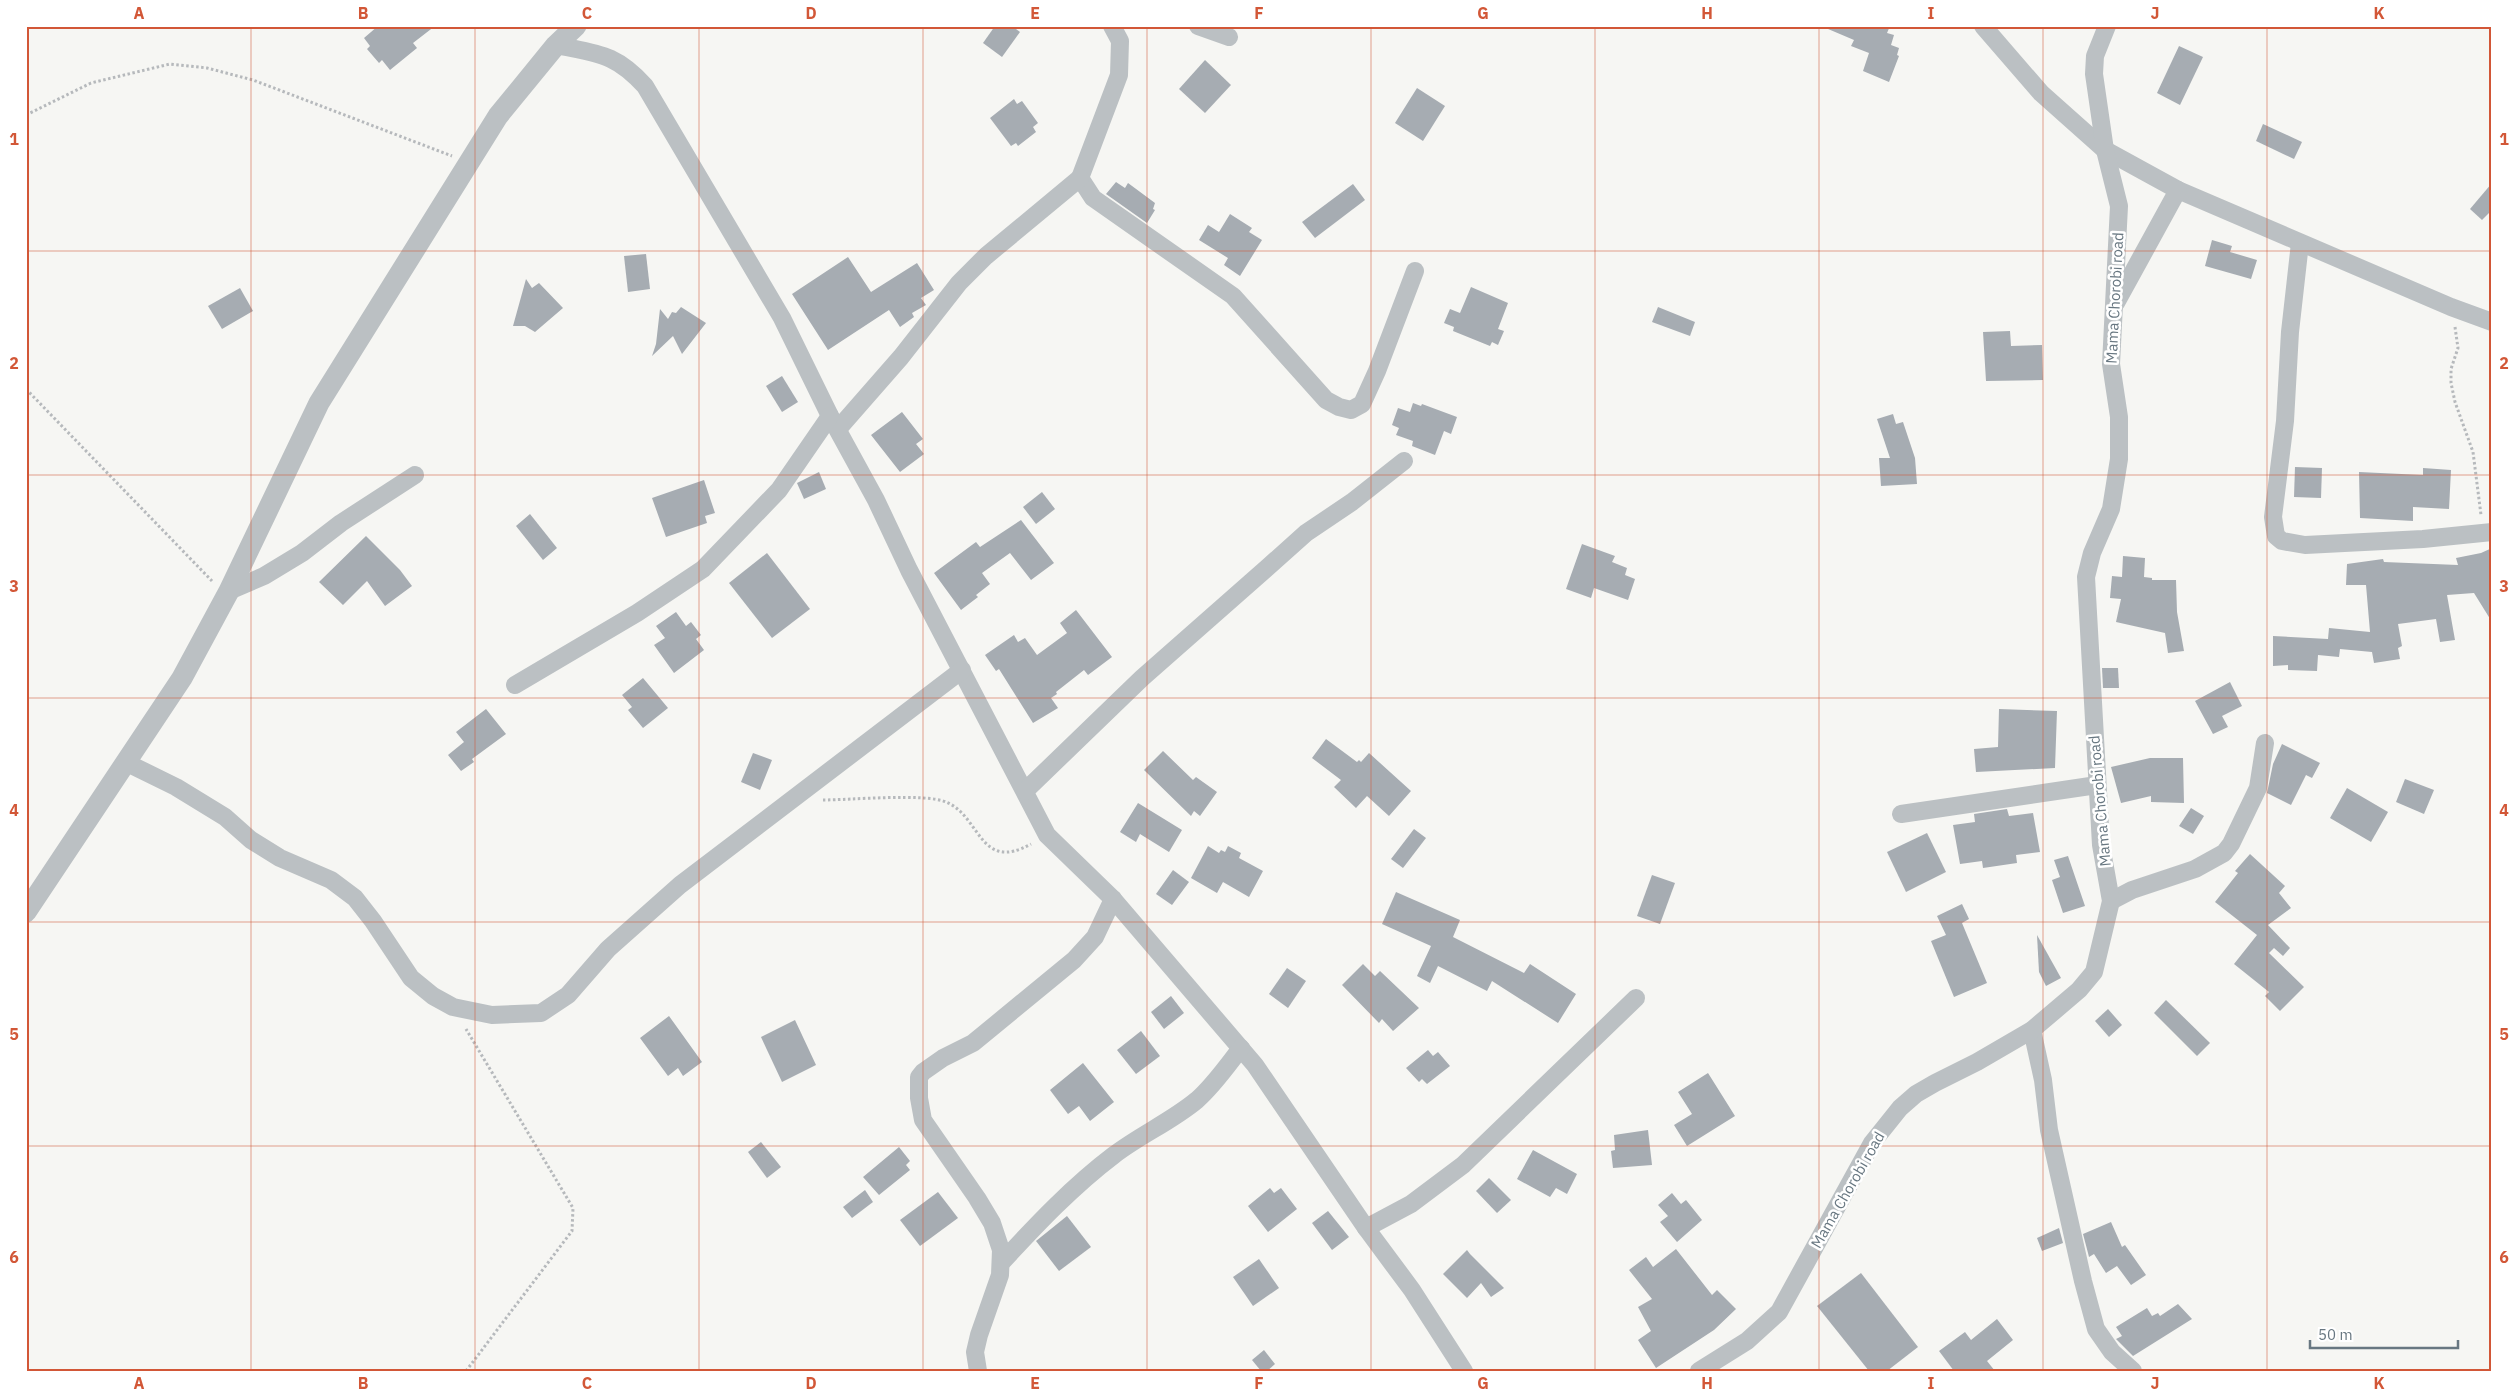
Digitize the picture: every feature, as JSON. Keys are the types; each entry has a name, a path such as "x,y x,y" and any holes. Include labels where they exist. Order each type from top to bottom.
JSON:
{"street":[{"path":"26,912 182,678 227,593 319,403 498,116 556,45 576,26"},
{"path":"515,685 637,613 703,569 779,490 811,446 901,357 958,283 986,256 1080,178 1119,75 1120,41 1112,26"},
{"path":"1198,26 1228,37"},
{"path":"1983,26 2041,94 2105,150 2178,190 2451,307 2492,322"},
{"name":"Mama Chorobi road","path":"1699,1371 1747,1341 1779,1312 1872,1143 1900,1108 1916,1094 2032,1030 2080,990 2094,972 2111,901 2101,845 2086,577 2092,553 2112,509 2119,459 2119,417 2111,364 2119,206 2105,150 2094,74 2095,56 2107,26"},
{"path":"556,45 605,55 628,67 645,86 782,318 1047,835 1113,899 1260,1073 1366,1228 1412,1290 1464,1371"},
{"path":"1080,178 1093,198 1232,296 1326,400 1339,407 1351,410 1362,404 1377,372 1415,271"},
{"path":"2114,308 2178,190"},
{"path":"2300,243 2290,332 2285,421 2273,517 2276,536 2282,541 2305,545 2487,532"},
{"path":"1026,791 1142,678 1306,533 1352,502 1404,461"},
{"path":"227,593 264,576 302,553 341,524 415,475"},
{"path":"125,762 176,787 225,817 251,840 280,858 331,880 355,898 373,921 411,978 433,996 453,1007 492,1015 541,1012 568,995 608,949 680,885 962,670"},
{"path":"2111,901 2132,890 2195,869 2224,853 2231,844 2258,788 2264,743"},
{"path":"1902,814 1952,805 2097,785"},
{"path":"978,1371 975,1352 977,1343 1000,1275 1002,1262 999,1240 987,1215 923,1120 919,1098 919,1077 922,1072 943,1058 973,1043 1074,960 1095,937 1113,899"},
{"path":"1366,1228 1411,1204 1462,1165 1636,998"},
{"path":"2032,1030 2043,1080 2049,1130 2082,1281 2096,1329 2112,1352 2133,1371"},
{"path":"1002,1262 1043,1217 1084,1179 1115,1154 1196,1101 1214,1083 1240,1048"}],"path":[{"path":"26,115 91,83 170,64 207,68 253,80 469,162"},
{"path":"2451,307 2458,348 2451,369 2451,383 2455,402 2473,452 2487,532"},
{"path":"26,389 227,593"},
{"path":"791,800 929,798 947,802 959,812 988,846 999,851 1016,852 1047,835"},
{"path":"453,1007 573,1208 572,1231 466,1371"}],"building":[{"path":"378,26 435,26 413,43 417,48 390,70 382,60 379,63 367,49 370,46 364,38"},
{"path":"995,26 1012,26 1020,32 1002,57 983,43"},
{"path":"1821,26 1890,26 1887,33 1894,35 1891,45 1899,48 1897,55 1899,56 1889,82 1863,71 1869,53 1851,46 1854,40"},
{"path":"2179,46 2203,57 2180,105 2157,93"},
{"path":"1205,60 1231,85 1205,113 1179,89"},
{"path":"1417,88 1445,106 1423,141 1395,123"},
{"path":"1014,99 1017,104 1022,101 1038,123 1033,127 1036,132 1018,146 1016,143 1011,146 990,118"},
{"path":"2263,124 2302,142 2294,159 2256,141"},
{"path":"1116,182 1125,188 1128,183 1155,203 1153,209 1155,210 1147,223 1106,194"},
{"path":"2492,183 2492,210 2482,220 2470,209"},
{"path":"1353,184 1365,200 1315,238 1302,222"},
{"path":"1230,214 1252,228 1249,232 1262,240 1240,276 1224,265 1228,258 1199,240 1208,225 1219,232"},
{"path":"2212,240 2232,246 2230,252 2257,260 2251,279 2205,266"},
{"path":"646,254 650,289 628,292 624,256"},
{"path":"848,257 871,292 917,263 934,290 921,298 926,305 912,313 914,317 900,327 889,310 828,350 792,294"},
{"path":"526,279 532,288 539,283 563,308 535,332 525,326 513,326"},
{"path":"1471,287 1508,303 1498,329 1504,331 1498,345 1492,342 1490,346 1453,331 1454,327 1444,323 1450,309 1460,313"},
{"path":"240,288 253,311 222,329 208,306"},
{"path":"681,307 706,323 682,354 673,336 652,356 656,344 660,309 668,319 672,312 676,313"},
{"path":"1658,307 1695,322 1690,336 1652,322"},
{"path":"2010,331 2011,346 2042,345 2043,380 1986,381 1983,332"},
{"path":"782,376 798,402 782,412 766,386"},
{"path":"1413,403 1421,406 1422,404 1457,417 1451,434 1444,431 1435,455 1412,446 1413,441 1396,435 1399,428 1392,425 1398,408 1410,412"},
{"path":"902,412 923,439 916,444 924,454 900,472 871,435"},
{"path":"1893,414 1896,424 1903,422 1915,458 1917,484 1881,486 1879,458 1890,458 1877,419"},
{"path":"2295,467 2322,468 2321,498 2294,497"},
{"path":"2423,468 2451,470 2449,509 2413,507 2413,521 2360,518 2359,472 2423,475"},
{"path":"819,472 826,489 804,499 797,483"},
{"path":"704,480 715,513 705,516 707,523 666,537 652,498"},
{"path":"1042,492 1055,509 1036,524 1023,507"},
{"path":"530,514 557,548 543,560 516,526"},
{"path":"1021,520 1054,563 1031,580 1010,553 982,573 990,584 976,595 978,597 961,610 934,573 976,542 980,547"},
{"path":"366,536 400,570 412,586 385,606 367,581 343,605 319,582"},
{"path":"1582,544 1615,556 1612,562 1627,568 1625,575 1635,579 1628,600 1594,588 1591,598 1566,589"},
{"path":"2492,548 2492,622 2474,593 2447,595 2455,640 2440,642 2436,619 2398,624 2402,646 2398,648 2400,659 2374,663 2372,652 2340,649 2339,657 2318,655 2317,671 2288,670 2288,665 2273,666 2273,636 2328,639 2329,628 2370,632 2366,585 2346,585 2347,564 2383,559 2384,562 2458,565 2456,558 2481,553"},
{"path":"767,553 810,609 772,638 729,583"},
{"path":"2123,556 2145,558 2144,577 2152,578 2152,580 2176,580 2177,612 2184,651 2168,653 2165,633 2116,622 2121,599 2110,598 2112,576 2122,577"},
{"path":"1076,610 1112,657 1088,675 1084,670 1056,692 1057,694 1051,698 1058,708 1033,723 999,669 996,671 985,655 1014,635 1018,642 1025,638 1037,655 1067,633 1060,623"},
{"path":"676,612 686,626 691,622 701,635 696,639 704,650 674,673 654,645 665,638 656,626"},
{"path":"2102,668 2118,668 2119,688 2103,688"},
{"path":"643,678 668,708 643,728 628,710 632,707 622,695"},
{"path":"2230,682 2242,706 2222,716 2228,727 2213,734 2195,701"},
{"path":"486,709 506,734 472,759 474,762 461,771 448,755 464,742 456,732"},
{"path":"1999,709 2057,711 2055,768 1976,772 1974,749 1998,747"},
{"path":"1326,739 1357,762 1359,760 1361,762 1369,753 1411,791 1389,816 1367,796 1356,808 1334,787 1341,780 1312,758"},
{"path":"2282,744 2320,763 2312,778 2306,775 2291,805 2267,793 2273,764"},
{"path":"1163,751 1193,780 1196,777 1217,792 1200,816 1194,811 1191,816 1144,770"},
{"path":"753,753 772,760 760,790 741,782"},
{"path":"2150,758 2183,758 2184,803 2151,802 2151,796 2121,803 2111,767"},
{"path":"2405,779 2434,790 2424,814 2396,802"},
{"path":"2347,788 2388,812 2371,842 2330,818"},
{"path":"1138,803 1182,830 1169,852 1140,834 1136,842 1120,832"},
{"path":"2191,808 2204,816 2193,834 2179,826"},
{"path":"2007,809 2009,816 2033,813 2040,852 2016,855 2017,863 1983,868 1982,861 1960,864 1953,825 1975,822 1974,814"},
{"path":"1414,829 1426,838 1403,868 1391,859"},
{"path":"1927,833 1946,872 1906,892 1887,852"},
{"path":"1208,846 1219,853 1221,850 1225,852 1228,846 1241,853 1239,858 1263,871 1249,897 1223,882 1217,893 1191,878"},
{"path":"2250,854 2285,886 2279,893 2291,908 2268,925 2290,948 2283,956 2274,948 2269,953 2304,987 2280,1011 2265,996 2269,992 2234,964 2257,935 2215,902 2238,873 2235,871"},
{"path":"2068,856 2085,906 2063,913 2052,880 2060,877 2054,860"},
{"path":"1173,870 1189,882 1172,905 1156,894"},
{"path":"1652,875 1675,883 1660,924 1637,916"},
{"path":"1396,892 1460,920 1453,937 1524,973 1530,964 1576,994 1558,1023 1492,981 1487,991 1438,966 1430,983 1417,976 1431,946 1382,924"},
{"path":"1962,904 1969,919 1962,923 1987,983 1954,997 1931,941 1946,935 1937,916"},
{"path":"2037,935 2061,978 2046,986 2039,972"},
{"path":"1363,964 1375,976 1380,971 1419,1008 1393,1031 1382,1019 1379,1023 1342,985"},
{"path":"1287,968 1306,981 1288,1008 1269,994"},
{"path":"1171,996 1184,1013 1164,1029 1151,1012"},
{"path":"2166,1000 2210,1043 2197,1056 2154,1013"},
{"path":"2108,1009 2122,1025 2109,1037 2095,1021"},
{"path":"669,1016 702,1062 683,1076 678,1068 668,1076 640,1038"},
{"path":"795,1020 816,1065 782,1082 761,1037"},
{"path":"1141,1031 1160,1056 1136,1074 1117,1050"},
{"path":"1428,1050 1433,1056 1438,1052 1450,1066 1427,1084 1422,1079 1419,1082 1406,1068"},
{"path":"1083,1063 1114,1102 1090,1121 1079,1106 1068,1114 1050,1090"},
{"path":"1708,1073 1735,1116 1687,1146 1674,1125 1692,1114 1678,1092"},
{"path":"1648,1130 1652,1165 1613,1168 1611,1151 1615,1150 1614,1135"},
{"path":"761,1142 781,1167 767,1178 748,1152"},
{"path":"899,1147 910,1161 906,1165 910,1170 879,1195 863,1177"},
{"path":"1533,1150 1577,1174 1567,1194 1556,1188 1550,1197 1517,1179"},
{"path":"1489,1178 1511,1200 1497,1213 1476,1191"},
{"path":"1270,1188 1274,1193 1281,1188 1297,1209 1268,1232 1248,1206"},
{"path":"865,1190 873,1202 852,1218 843,1207"},
{"path":"938,1192 958,1218 920,1246 900,1220"},
{"path":"1672,1193 1681,1204 1686,1200 1702,1220 1677,1242 1660,1222 1668,1216 1658,1205"},
{"path":"1328,1211 1349,1237 1332,1250 1312,1223"},
{"path":"1067,1216 1091,1247 1059,1271 1036,1241"},
{"path":"2111,1222 2122,1247 2125,1245 2146,1275 2131,1285 2117,1266 2106,1273 2094,1254 2089,1257 2083,1234"},
{"path":"2059,1228 2063,1243 2042,1251 2037,1238"},
{"path":"1676,1249 1712,1295 1717,1290 1736,1309 1714,1330 1656,1368 1638,1340 1651,1331 1638,1307 1652,1299 1629,1270 1646,1257 1653,1267"},
{"path":"1467,1250 1504,1288 1491,1297 1481,1283 1467,1298 1443,1274"},
{"path":"1259,1259 1279,1288 1253,1306 1233,1277"},
{"path":"1861,1273 1918,1347 1887,1371 1869,1371 1817,1306"},
{"path":"2178,1304 2192,1319 2133,1356 2116,1339 2122,1336 2116,1327 2147,1308 2152,1316 2158,1313 2160,1316"},
{"path":"1997,1319 2013,1340 1987,1361 1995,1371 1954,1371 1939,1351 1965,1332 1971,1340"},
{"path":"1264,1350 1275,1364 1267,1371 1261,1371 1252,1360"}]}
